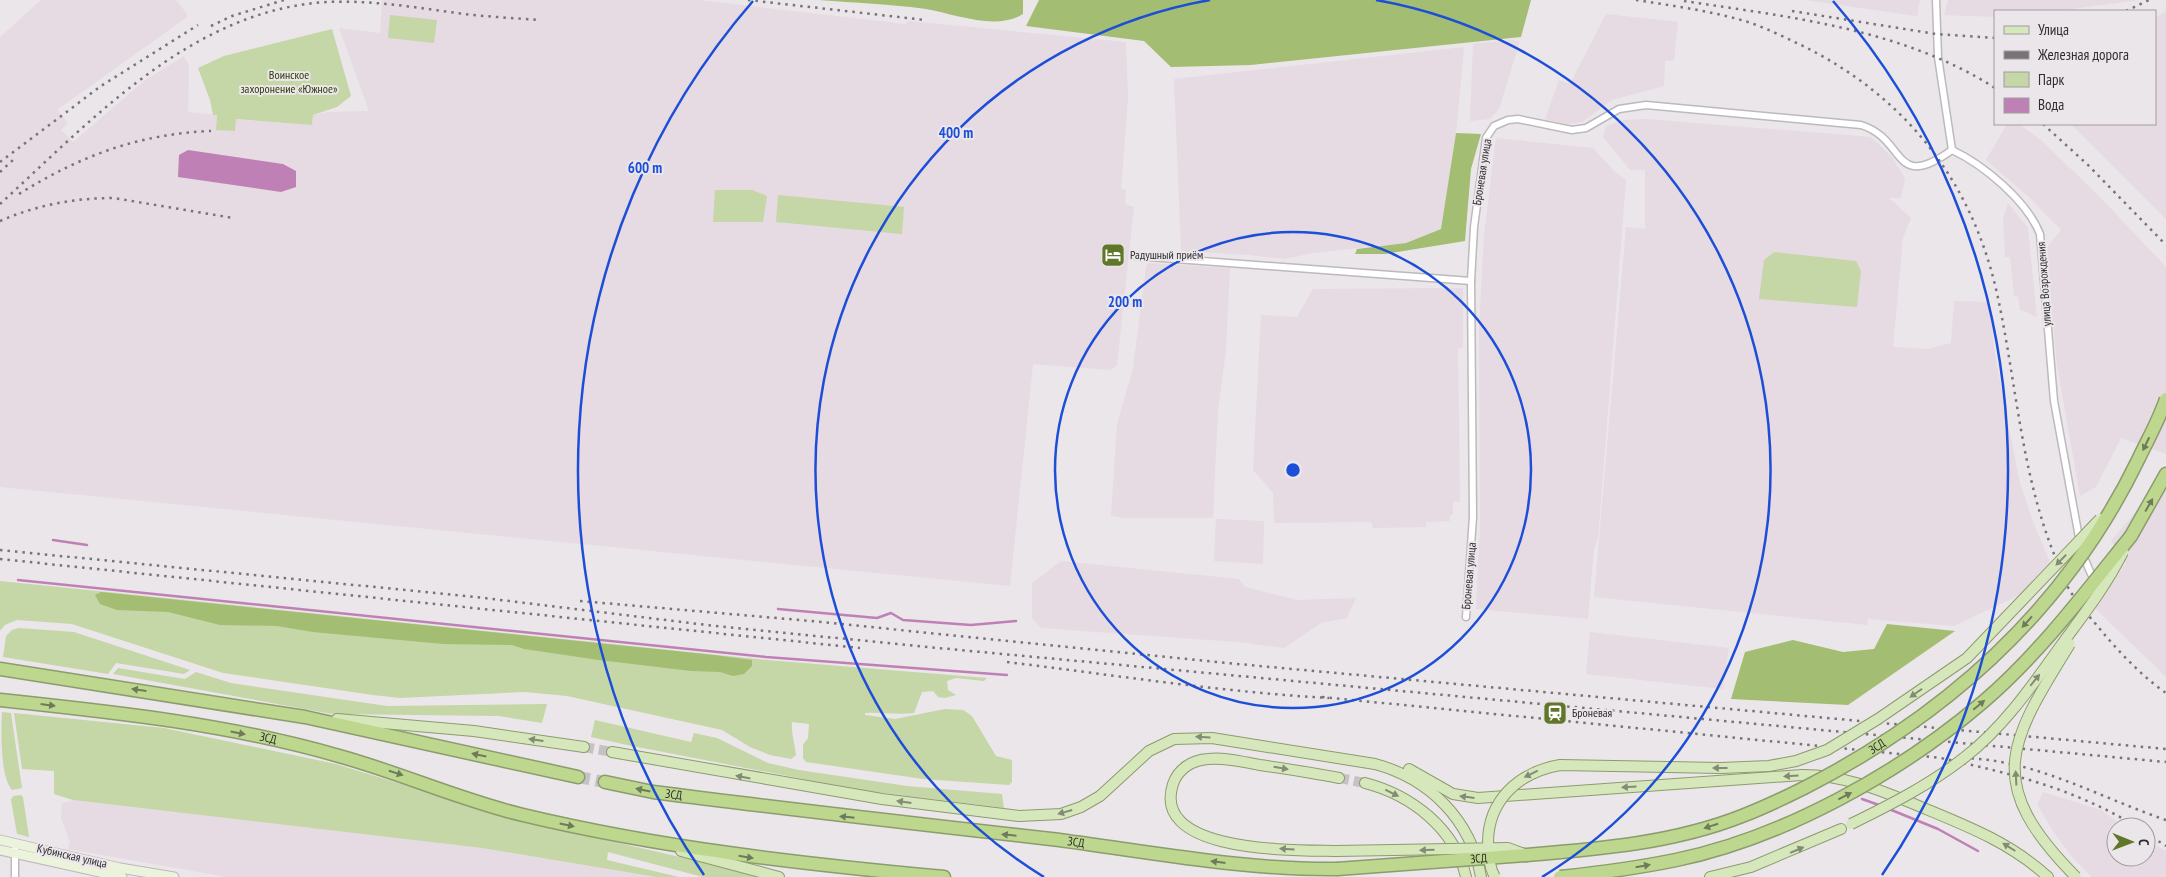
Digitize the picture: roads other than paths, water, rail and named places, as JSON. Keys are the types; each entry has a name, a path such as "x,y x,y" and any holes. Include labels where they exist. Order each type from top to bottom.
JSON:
{"highway":[{"name":"ЗСД","path":"605,782 653,792 1221,862 1294,869 1337,869 1527,855 1615,847 1673,837 1740,817 1846,767 1916,722 1960,689 1996,656 2062,583 2119,500 2166,400"},
{"name":"ЗСД","path":"1560,877 1644,866 1713,850 1750,838 1819,809 1859,789 1936,740 1983,702 2013,674 2082,597 2131,536 2166,474"},
{"path":"0,670 187,697 305,717 578,777"},
{"name":"ЗСД","path":"0,700 190,723 337,755 520,815 646,841 761,859 944,877"}],"main road":[{"path":"1495,877 1488,854 1488,829 1501,799 1508,789 1524,778 1546,768 1560,766 1722,768 1769,766 1796,761 1827,750 1878,719 1967,658 2119,500"},
{"path":"2076,877 2038,833 2021,804 2016,788 2016,754 2019,738 2032,706 2109,581 2131,536"},
{"path":"1851,824 1924,785 1966,756 2004,719 2041,674 2109,581"},
{"path":"305,717 474,730 584,747"},
{"path":"612,752 882,799 994,814 1041,816 1061,814 1081,807 1100,796 1127,770 1158,745 1174,739 1194,737 1316,750 1389,762 1411,770 1453,794 1478,798 1802,775 1840,778 1876,788 1992,837 2025,857 2048,877"},
{"path":"1234,741 1375,764 1396,770 1414,779 1446,805 1459,821 1470,838 1481,877"},
{"path":"1339,778 1233,760 1207,759 1189,764 1181,770 1171,790 1172,803 1176,815 1186,827 1199,835 1265,848 1336,852 1508,848 1527,855"},
{"path":"1365,783 1392,792 1434,820 1457,850 1466,877"},
{"path":"1710,877 1752,867 1841,829"},
{"name":"Кубинская улица","path":"0,840 120,868 174,877"},
{"path":"646,841 779,877"},
{"name":"Кубинская улица","path":"0,850 122,877"}],"street":[{"path":"1936,0 1938,57 1952,150"},
{"name":"Броневая улица","path":"1466,617 1473,517 1471,281 1474,227 1484,146 1490,131 1508,120 1518,119 1572,130 1586,128 1619,109 1635,105 1670,106 1861,125 1876,131 1910,166 1927,166 1952,150"},
{"name":"улица Возрождения","path":"1952,150 1983,168 1999,182 2034,221 2040,234 2054,401 2075,523 2091,574"},
{"path":"1136,256 1471,281"},
{"path":"15,843 15,877"}],"water":[{"path":"188,150 283,164 296,171 296,187 281,192 178,177 179,155"}],"waterway":[{"path":"53,540 87,545"},
{"path":"18,580 766,657 1007,675"},
{"path":"778,609 877,618 891,613 903,620 971,625 1016,621"},
{"path":"1862,799 1879,805"},
{"path":"1889,809 1938,829 1978,851"}],"tunnel":[{"path":"584,747 612,752"},
{"path":"578,777 605,782"},
{"path":"1339,778 1365,783"}],"railway":[{"path":"211,26 232,16 284,0"},
{"path":"748,0 925,20"},
{"path":"1636,0 1734,18 1761,27 1801,45 1838,65 1871,89 1901,115 1927,144 1950,176 1969,211 1984,249 1996,289 2003,322 2033,489 2064,580 2085,612 2125,658 2166,693"},
{"path":"2128,10 2149,0"},
{"path":"1684,1 1845,28 1922,52 1960,68 1994,87"},
{"path":"0,204 109,105 148,74 189,47 233,25 279,9 328,2 379,3 473,15 540,20"},
{"path":"1792,11 1936,34 1994,38"},
{"path":"0,162 101,86 198,25"},
{"path":"2044,125 2088,165 2166,245"},
{"path":"19,194 64,169 110,149 159,137 211,131"},
{"path":"0,172 14,159"},
{"path":"0,221 14,215 56,204 85,199 114,198 233,218"},
{"path":"0,550 476,597 715,626 938,648 2166,762"},
{"path":"0,559 860,648"},
{"path":"580,601 811,621 1216,662 2166,749"},
{"path":"1007,662 1208,687 1329,698"},
{"path":"1322,697 1941,758 2042,784 2090,802 2120,817"},
{"path":"1964,758 1991,760 2042,772 2166,820"},
{"path":"2156,840 2166,846"}],"place":[{"name":"Радушный приём","path":"1113,255"},
{"name":"Броневая","path":"1555,713"}],"park label":[{"name":"Воинское захоронение «Южное»","path":"289,82"}]}
